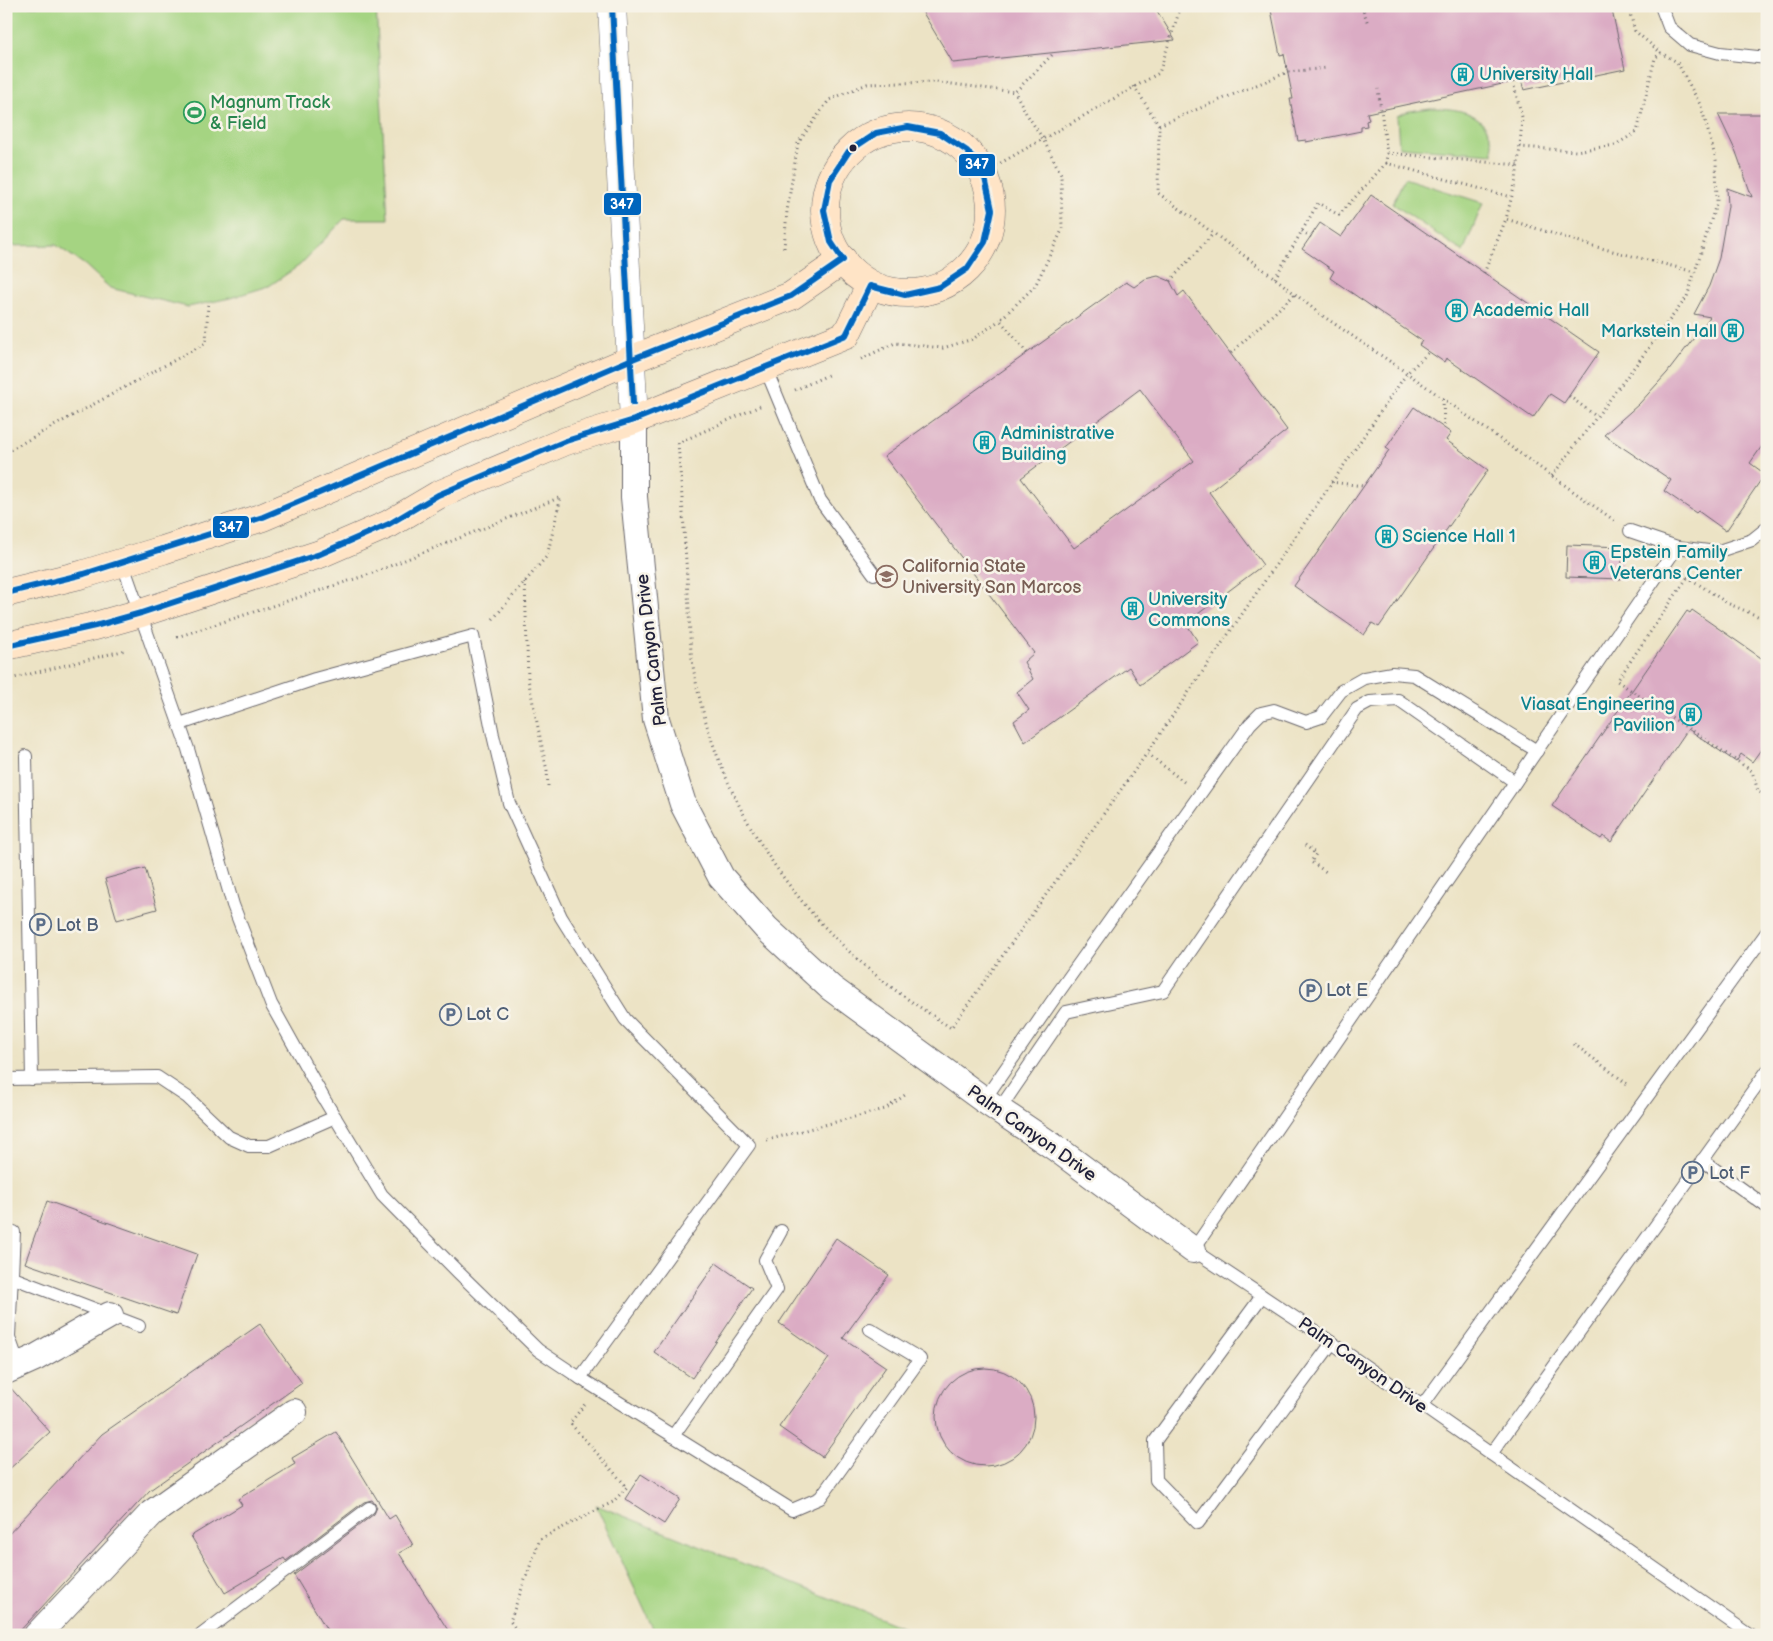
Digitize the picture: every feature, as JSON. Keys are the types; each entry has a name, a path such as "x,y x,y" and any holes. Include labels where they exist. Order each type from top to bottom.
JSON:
{"main road":[{"path":"908,126 940,133 967,151 982,174 985,178 992,210 985,242 967,269 940,287 905,295 870,286 849,269 831,242 824,210 830,180 849,151 876,133 908,126"},
{"path":"6,593 163,550 263,517 630,360 791,296 843,260"},
{"path":"6,646 95,626 141,613 320,554 389,524 438,495 566,440 634,420 846,335 870,286"}],"street":[{"path":"612,6 634,420"},
{"name":"Palm Canyon Drive","path":"634,420 634,496 656,719 683,804 721,877 766,928 831,988 1193,1250"},
{"path":"13,1368 35,1358 110,1315"},
{"path":"37,1635 152,1513 294,1412"}],"lane":[{"path":"1661,6 1669,27 1690,45 1720,53 1767,58"},
{"path":"765,367 820,500 874,574"},
{"path":"1630,531 1676,547 1716,552 1752,540 1767,528"},
{"path":"1193,1250 1676,547"},
{"path":"122,562 188,748 233,905 270,1004 382,1195 538,1350 792,1510 820,1498 920,1359 870,1329"},
{"path":"180,724 315,679 473,636 509,803 561,917 625,1019 749,1144 580,1378"},
{"path":"992,1105 1202,790 1250,724 1261,714 1274,710 1306,722 1321,717 1341,691 1364,678 1392,673 1414,675 1536,751"},
{"path":"992,1105 1066,1012 1164,991 1357,709 1370,702 1398,700 1515,782"},
{"path":"26,756 32,1079"},
{"path":"1422,1406 1767,932"},
{"path":"1491,1454 1767,1071"},
{"path":"6,1079 157,1077 187,1097 229,1137 249,1146 269,1146 335,1117"},
{"path":"1702,1160 1767,1207"},
{"path":"674,1436 777,1288 765,1260 781,1231"},
{"path":"13,1368 9,1337 14,1232"},
{"name":"Palm Canyon Drive","path":"1193,1250 1332,1343 1750,1635"},
{"path":"11,1277 139,1326"},
{"path":"1262,1296 1155,1441 1156,1480 1198,1523 1332,1343"},
{"path":"201,1635 369,1508"}],"path":[{"path":"982,174 1158,73 1181,6"},
{"path":"1362,6 1368,24"},
{"path":"1552,476 1687,297 1717,201 1716,160 1701,106 1677,62 1661,53 1635,31 1628,6"},
{"path":"1015,92 1054,53"},
{"path":"1520,147 1576,151 1615,145 1637,132 1655,58 1661,53"},
{"path":"1159,125 1288,72 1327,68"},
{"path":"784,248 787,211 798,143 829,100 867,84 936,82 1015,92"},
{"path":"1484,273 1506,219 1518,165 1522,117 1513,82"},
{"path":"1134,86 1159,125 1158,193 1276,278 1320,314 1443,398 1630,531"},
{"path":"1276,278 1318,203 1339,215 1386,162 1387,153 1378,89"},
{"path":"859,360 896,344 943,348 973,339 1000,320 1035,286 1062,230 1061,174 1015,92"},
{"path":"1387,153 1518,165"},
{"path":"1386,162 1511,197"},
{"path":"1506,219 1592,246 1695,272"},
{"path":"1302,231 1311,237"},
{"path":"1170,280 1213,234"},
{"path":"1231,354 1295,294"},
{"path":"6,452 206,344 208,303"},
{"path":"1000,320 1027,354"},
{"path":"832,373 678,443 693,665 709,729 723,770 738,803 762,846 796,895 825,928 878,977 951,1028 1147,753 1407,373 1429,352"},
{"path":"1569,396 1597,417"},
{"path":"1443,398 1444,427"},
{"path":"1331,482 1363,486"},
{"path":"177,637 370,574 561,497 547,556 493,619"},
{"path":"1767,620 1728,603 1687,578 1617,681 1752,771 1758,791 1767,798"},
{"path":"526,582 528,679 547,771 548,786"},
{"path":"6,680 126,650"},
{"path":"1147,753 1186,784"},
{"path":"1305,845 1316,854 1311,862 1326,872"},
{"path":"1574,1044 1638,1092"},
{"path":"749,1144 885,1109 908,1094"},
{"path":"520,1635 510,1621 540,1539 613,1502 628,1487 570,1423 596,1388"}],"green space":[{"name":"Magnum Track & Field","path":"6,6 376,6 388,219 344,219 300,265 269,286 230,298 188,307 110,288 85,265 56,245 6,246"},
{"path":"1430,108 1454,110 1474,116 1488,130 1492,141 1493,154 1399,147 1397,116 1409,111"},
{"path":"1404,178 1483,203 1463,252 1393,204"},
{"path":"596,1505 922,1635 656,1635"}],"building":[{"path":"919,6 1154,6 1175,40 953,63"},
{"name":"University Hall","path":"1280,6 1611,6 1625,69 1524,90 1521,80 1367,113 1369,120 1366,121 1367,126 1361,127 1361,131 1306,142 1306,140 1298,141 1290,99 1293,99 1284,54 1280,55 1271,10 1280,9"},
{"name":"Markstein Hall","path":"1718,114 1767,114 1767,439 1750,463 1765,474 1726,531 1698,511 1696,513 1664,491 1671,480 1604,435 1639,404 1667,373 1710,317 1694,314 1709,286 1719,258 1728,206 1727,188 1752,197 1736,152"},
{"name":"Academic Hall","path":"1371,195 1599,352 1564,403 1550,394 1533,418 1446,358 1444,362 1419,345 1422,341 1330,278 1334,271 1302,249 1320,223 1341,237"},
{"name":"Administrative Building","path":"1158,276 1170,281 1178,296 1184,291 1287,430 1209,492 1263,565 1186,623 1198,642 1140,685 1129,667 1025,742 1014,721 1029,710 1017,692 1033,679 1024,662 1034,653 884,456 1126,282 1134,287 1145,279","holes":["1140,389 1194,461 1074,548 1021,478"]},
{"name":"Science Hall 1","path":"1414,407 1451,433 1446,440 1488,470 1379,627 1372,623 1364,635 1294,586 1389,450 1386,448"},
{"name":"Epstein Family Veterans Center","path":"1567,545 1623,547 1621,579 1566,577"},
{"name":"Viasat Engineering Pavilion","path":"1692,610 1767,662 1767,741 1752,762 1741,754 1736,762 1688,729 1611,842 1603,836 1601,839 1552,806 1687,611 1690,613"},
{"path":"145,868 157,909 117,920 105,879"},
{"path":"47,1201 197,1254 176,1315 25,1263"},
{"path":"836,1238 889,1275 843,1338 886,1367 822,1457 779,1427 829,1358 779,1323"},
{"path":"716,1263 752,1288 692,1378 654,1352"},
{"path":"260,1324 302,1383 150,1490 16,1635 6,1635 6,1537 102,1434"},
{"path":"985,1368 1004,1371 1020,1382 1031,1398 1034,1417 1031,1436 1020,1452 1004,1463 985,1466 966,1463 950,1452 939,1436 936,1417 939,1398 950,1382 966,1371"},
{"path":"8,1385 50,1432 6,1472 6,1386"},
{"path":"336,1432 389,1519 395,1515 413,1545 399,1553 451,1635 330,1635 294,1575 374,1514 377,1507 372,1500 364,1502 286,1561 284,1558 225,1593 191,1536 242,1505 238,1499 295,1464 292,1458"},
{"path":"641,1474 680,1499 664,1524 625,1499"}],"transit line":[{"name":"347","path":"612,6 633,403"},
{"name":"347","path":"6,593 84,574 263,517 630,360 791,296 843,260 831,242 824,210 830,180 849,151 876,133 908,127 940,133 967,151 985,178 992,210 985,242 967,269 940,287 905,295 870,286 846,335 634,420 566,441 438,495 389,524 320,554 141,613 95,626 6,646"}],"place":[{"name":"University Hall","path":"1463,74"},
{"name":"Magnum Track & Field","path":"194,112"},
{"name":"Academic Hall","path":"1457,310"},
{"name":"Markstein Hall","path":"1733,331"},
{"name":"Administrative Building","path":"985,443"},
{"name":"Science Hall 1","path":"1386,536"},
{"name":"Epstein Family Veterans Center","path":"1594,562"},
{"name":"California State University San Marcos","path":"886,576"},
{"name":"University Commons","path":"1132,609"},
{"name":"Viasat Engineering Pavilion","path":"1691,714"},
{"name":"Lot B","path":"40,925"},
{"name":"Lot E","path":"1310,990"},
{"name":"Lot C","path":"450,1014"},
{"name":"Lot F","path":"1693,1173"}]}
